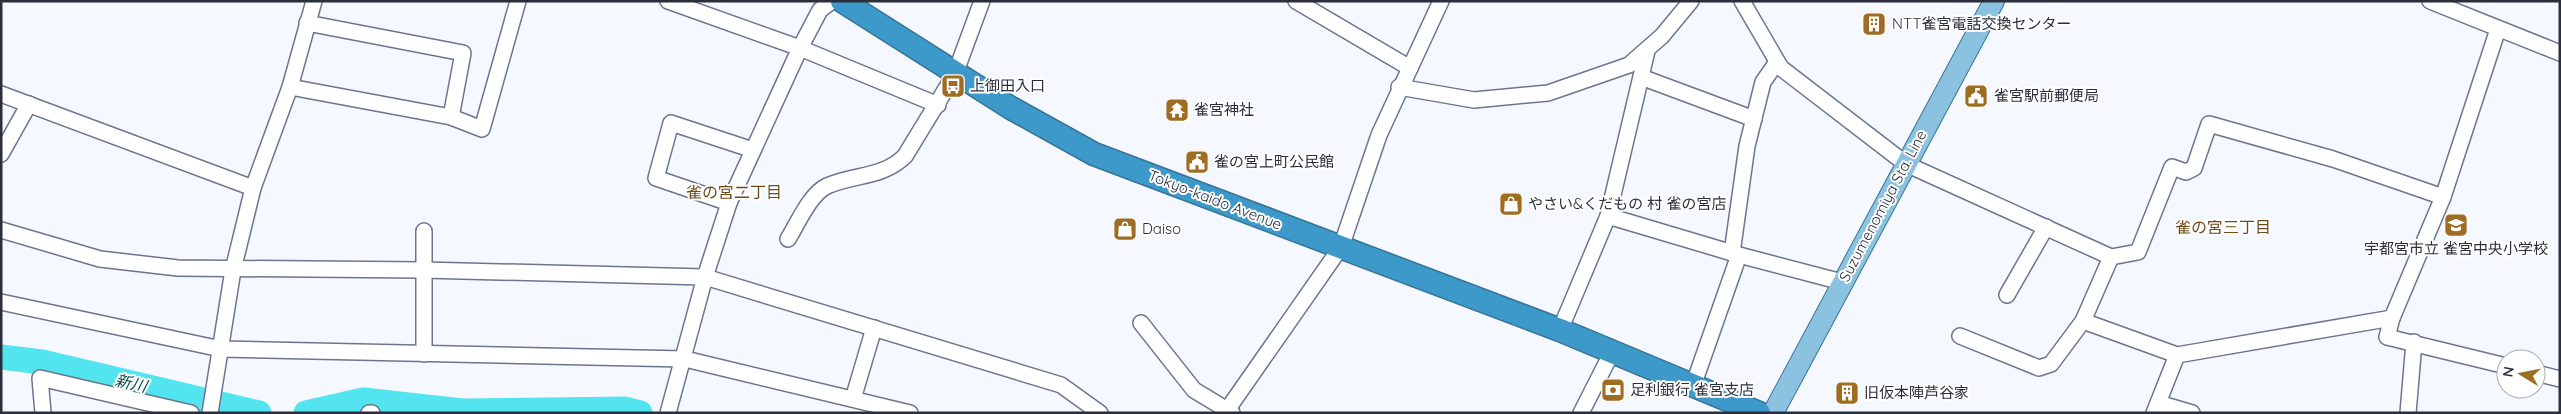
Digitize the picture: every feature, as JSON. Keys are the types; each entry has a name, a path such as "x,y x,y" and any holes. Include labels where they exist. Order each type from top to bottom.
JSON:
{"highway":[{"name":"Tokyo-kaido Avenue","path":"842,1 955,74 1076,146 1560,330 1693,386 1721,406 1759,413"}],"main road":[{"name":"Suzumenomiya Sta. Line","path":"1773,413 1994,1"}],"street":[{"path":"211,406 233,270 253,188 290,87 314,1"},
{"path":"290,87 451,117 482,129 518,1"},
{"path":"668,1 800,48 938,105"},
{"path":"668,413 685,359 705,277 729,203 800,48 820,10 832,1"},
{"path":"788,239 815,197 826,186 877,174 896,166 906,156 955,74 982,1"},
{"path":"1296,1 1410,68"},
{"path":"1141,323 1194,390 1228,412 1341,247 1379,134 1399,87 1410,68 1441,1"},
{"path":"1399,87 1474,100 1548,93 1629,65 1647,51 1691,1"},
{"path":"1742,1 1781,68 1906,164 2111,257 2138,252 2172,167 2186,172 2194,168 2209,124 2333,159 2443,197"},
{"path":"2430,1 2560,53"},
{"path":"307,23 463,53 451,117"},
{"path":"2496,363 2414,342 2386,337 2392,318 2443,197 2498,29"},
{"path":"1560,330 1608,216 1647,51"},
{"path":"1693,386 1735,254 1747,146 1763,82 1777,62"},
{"path":"1641,77 1754,119"},
{"path":"1,94 253,188"},
{"path":"1,154 29,104"},
{"path":"729,203 656,178 671,123 753,150"},
{"path":"1608,216 1735,254 1842,282"},
{"path":"2007,295 2046,227"},
{"path":"1,230 100,258 178,268 233,270 423,270 705,277 1061,385 1100,413"},
{"path":"424,230 424,354"},
{"path":"1960,336 2039,368 2051,364 2082,321 2111,257"},
{"path":"1,302 221,348 685,359 910,413"},
{"path":"2082,321 2177,355 2392,318"},
{"path":"853,399 874,328"},
{"path":"2408,413 2414,342"},
{"path":"1581,413 1612,352"},
{"path":"2177,355 2156,408 2192,413"},
{"path":"2546,376 2560,379"},
{"path":"43,413 40,378 167,410 191,413"}],"waterway":[{"name":"新川","path":"1,357 42,362 259,413"},
{"name":"新川","path":"306,413 363,400 462,411 624,409 640,413"}],"place":[{"name":"NTT雀宮電話交換センター","path":"1874,24"},
{"name":"上御田入口","path":"953,86"},
{"name":"雀宮駅前郵便局","path":"1976,96"},
{"name":"雀宮神社","path":"1177,110"},
{"name":"雀の宮上町公民館","path":"1197,162"},
{"name":"やさい&くだもの 村 雀の宮店","path":"1511,204"},
{"name":"宇都宮市立 雀宮中央小学校","path":"2456,225"},
{"name":"Daiso","path":"1125,229"},
{"name":"足利銀行 雀宮支店","path":"1613,390"},
{"name":"旧仮本陣芦谷家","path":"1847,393"}],"district":[{"name":"雀の宮二丁目","path":"734,192"},
{"name":"雀の宮三丁目","path":"2223,227"}]}
